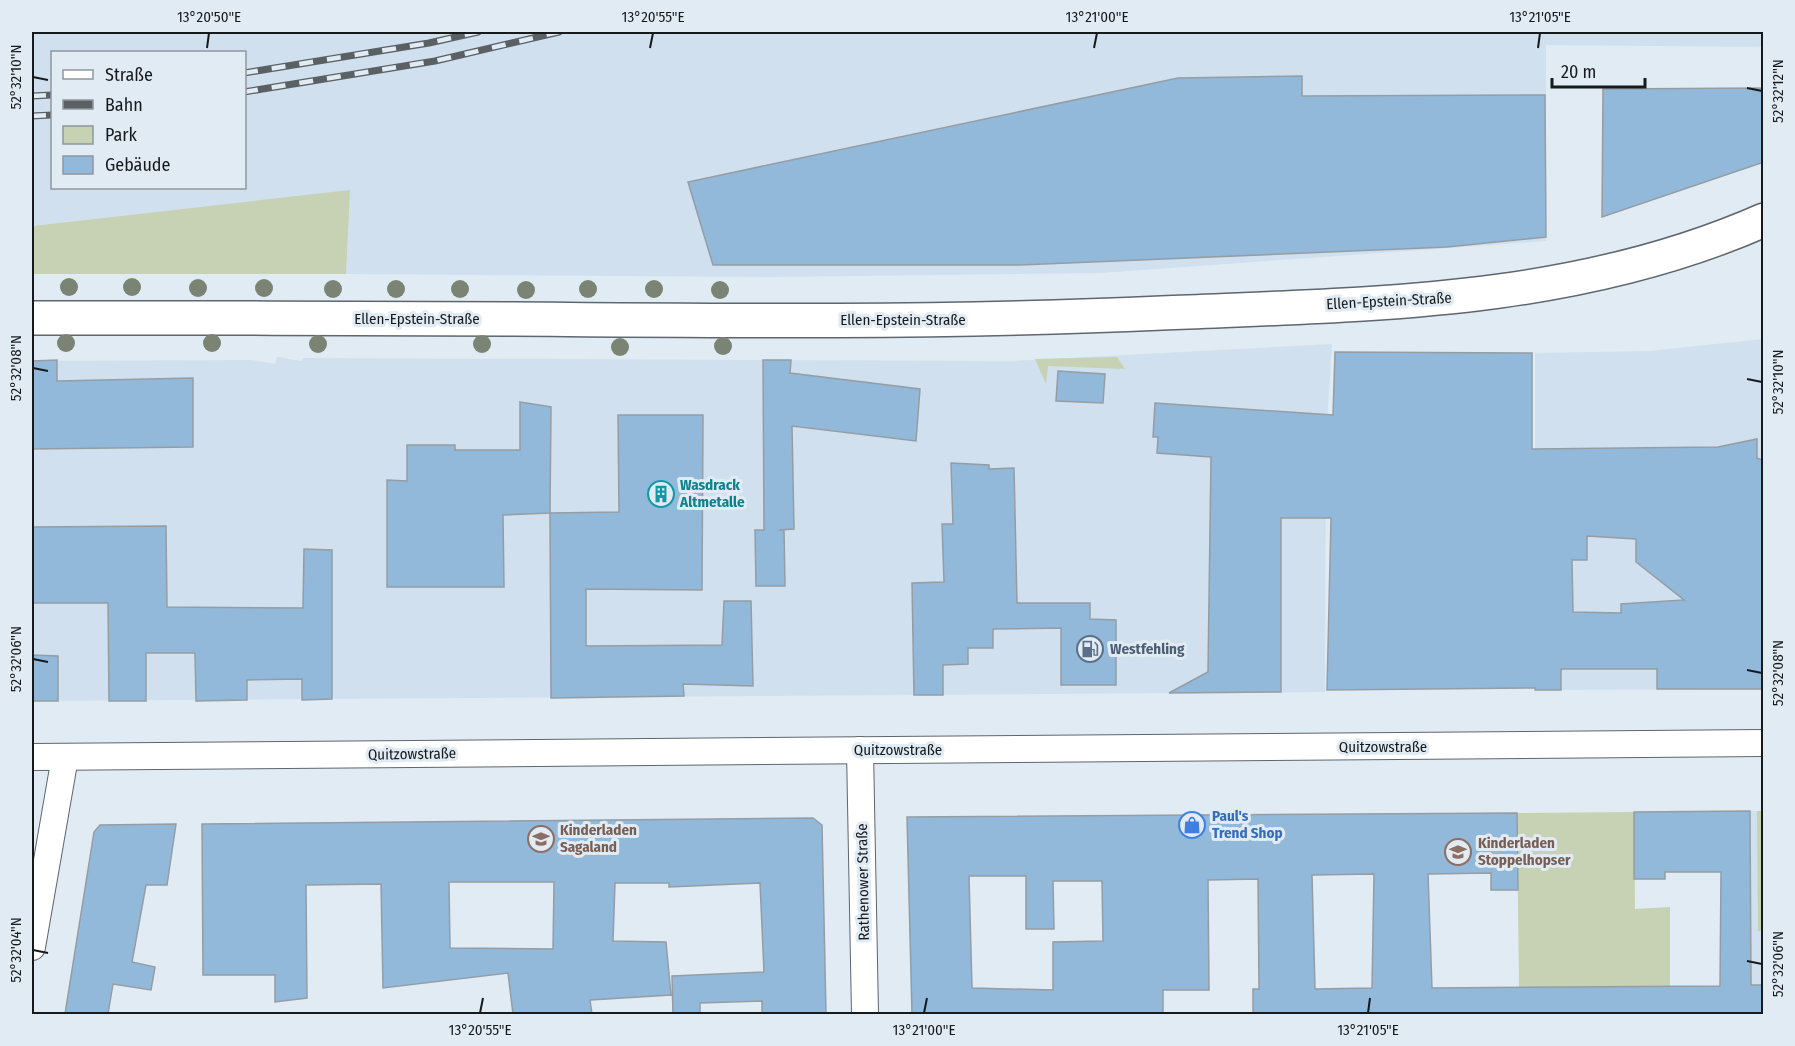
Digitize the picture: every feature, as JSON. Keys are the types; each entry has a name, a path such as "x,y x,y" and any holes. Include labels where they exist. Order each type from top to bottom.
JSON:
{"main road":[{"name":"Ellen-Epstein-Straße","path":"32,318 1012,320 1411,300 1512,291 1590,277 1660,259 1764,220"}],"street":[{"name":"Quitzowstraße","path":"32,757 1764,743"},
{"name":"Rathenower Straße","path":"860,750 865,1014"},
{"path":"32,947 65,757"}],"shaded area":[{"path":"32,32 1763,32 1764,47 1546,45 1546,241 1101,273 778,277 346,274 349,191 32,226"},
{"path":"1763,339 1763,689 1535,690 1535,353 1649,351"},
{"path":"1332,344 1326,439 1325,692 32,701 32,361 252,360 275,364 277,357 302,361 303,358 1011,361"},
{"path":"1750,811 1763,811 1763,985 1751,985"}],"green space":[{"path":"350,190 346,274 32,274 32,226"},
{"path":"1117,357 1125,369 1048,366 1046,384 1035,359"},
{"path":"1757,811 1763,811 1763,931 1758,931"},
{"path":"1634,812 1635,909 1670,907 1670,986 1519,987 1517,813"}],"building":[{"path":"1302,76 1302,96 1545,95 1546,237 1447,247 1020,265 713,265 688,182 1178,78"},
{"path":"1764,88 1764,162 1602,217 1603,89"},
{"path":"1335,352 1532,353 1532,449 1718,447 1757,439 1757,458 1764,461 1764,689 1657,689 1657,669 1561,669 1561,690 1535,690 1535,688 1327,690 1331,518 1281,518 1281,692 1169,693 1208,672 1211,457 1157,453 1158,437 1153,437 1155,403 1333,415","holes":["1587,536 1636,539 1636,562 1684,600 1621,604 1621,613 1573,612 1572,560 1587,560"]},
{"path":"57,360 57,381 193,378 193,447 32,449 32,361"},
{"path":"763,360 791,360 790,373 920,389 916,441 792,426 794,529 779,530 784,530 785,586 756,586 755,530 764,530"},
{"path":"1058,371 1105,374 1103,403 1056,401"},
{"path":"520,402 551,407 550,513 503,515 504,587 387,587 387,480 407,481 407,445 455,445 455,450 520,450"},
{"path":"618,415 703,415 702,590 586,589 586,646 722,645 724,601 751,601 753,686 683,684 684,696 551,698 550,513 619,512"},
{"path":"951,463 989,465 989,469 1014,468 1017,603 1090,603 1090,619 1116,620 1116,685 1061,685 1061,628 993,629 993,648 968,648 968,664 943,665 943,695 914,695 912,583 944,582 942,524 953,524"},
{"path":"166,526 167,607 303,608 304,549 332,550 332,699 302,700 302,679 247,680 247,700 196,701 195,653 146,653 146,701 109,701 108,603 32,603 32,527"},
{"path":"32,655 58,656 58,701 32,701"},
{"path":"1750,811 1751,985 1764,985 1764,1014 1253,1014 1253,989 1259,989 1258,879 1208,880 1209,990 1163,990 1163,1014 912,1014 907,817 1517,813 1518,890 1491,890 1491,873 1428,874 1432,988 1720,986 1721,872 1665,872 1665,879 1634,879 1634,812","holes":["1374,874 1372,988 1315,989 1312,875","969,876 1026,876 1026,929 1054,929 1053,881 1102,881 1103,941 1053,942 1053,990 972,988"]},
{"path":"813,818 822,825 826,1014 762,1014 762,1001 700,1003 700,1014 673,1014 672,976 764,972 760,883 669,887 669,883 615,883 613,941 666,942 671,995 590,1000 592,1014 513,1014 508,973 383,988 381,884 306,885 307,998 275,1002 275,975 203,975 202,824","holes":["449,882 554,882 553,949 450,948"]},
{"path":"176,824 167,885 146,885 132,962 155,967 151,990 113,984 108,1014 65,1014 94,832 100,825"}],"railway":[{"path":"246,73 429,43 478,32"},
{"path":"246,92 435,61 559,32"},
{"path":"32,96 51,95"},
{"path":"32,116 51,115"}],"place":[{"name":"Wasdrack Altmetalle","path":"661,494"},
{"name":"Westfehling","path":"1090,649"},
{"name":"Paul's Trend Shop","path":"1192,825"},
{"name":"Kinderladen Sagaland","path":"541,839"},
{"name":"Kinderladen Stoppelhopser","path":"1458,852"}]}
